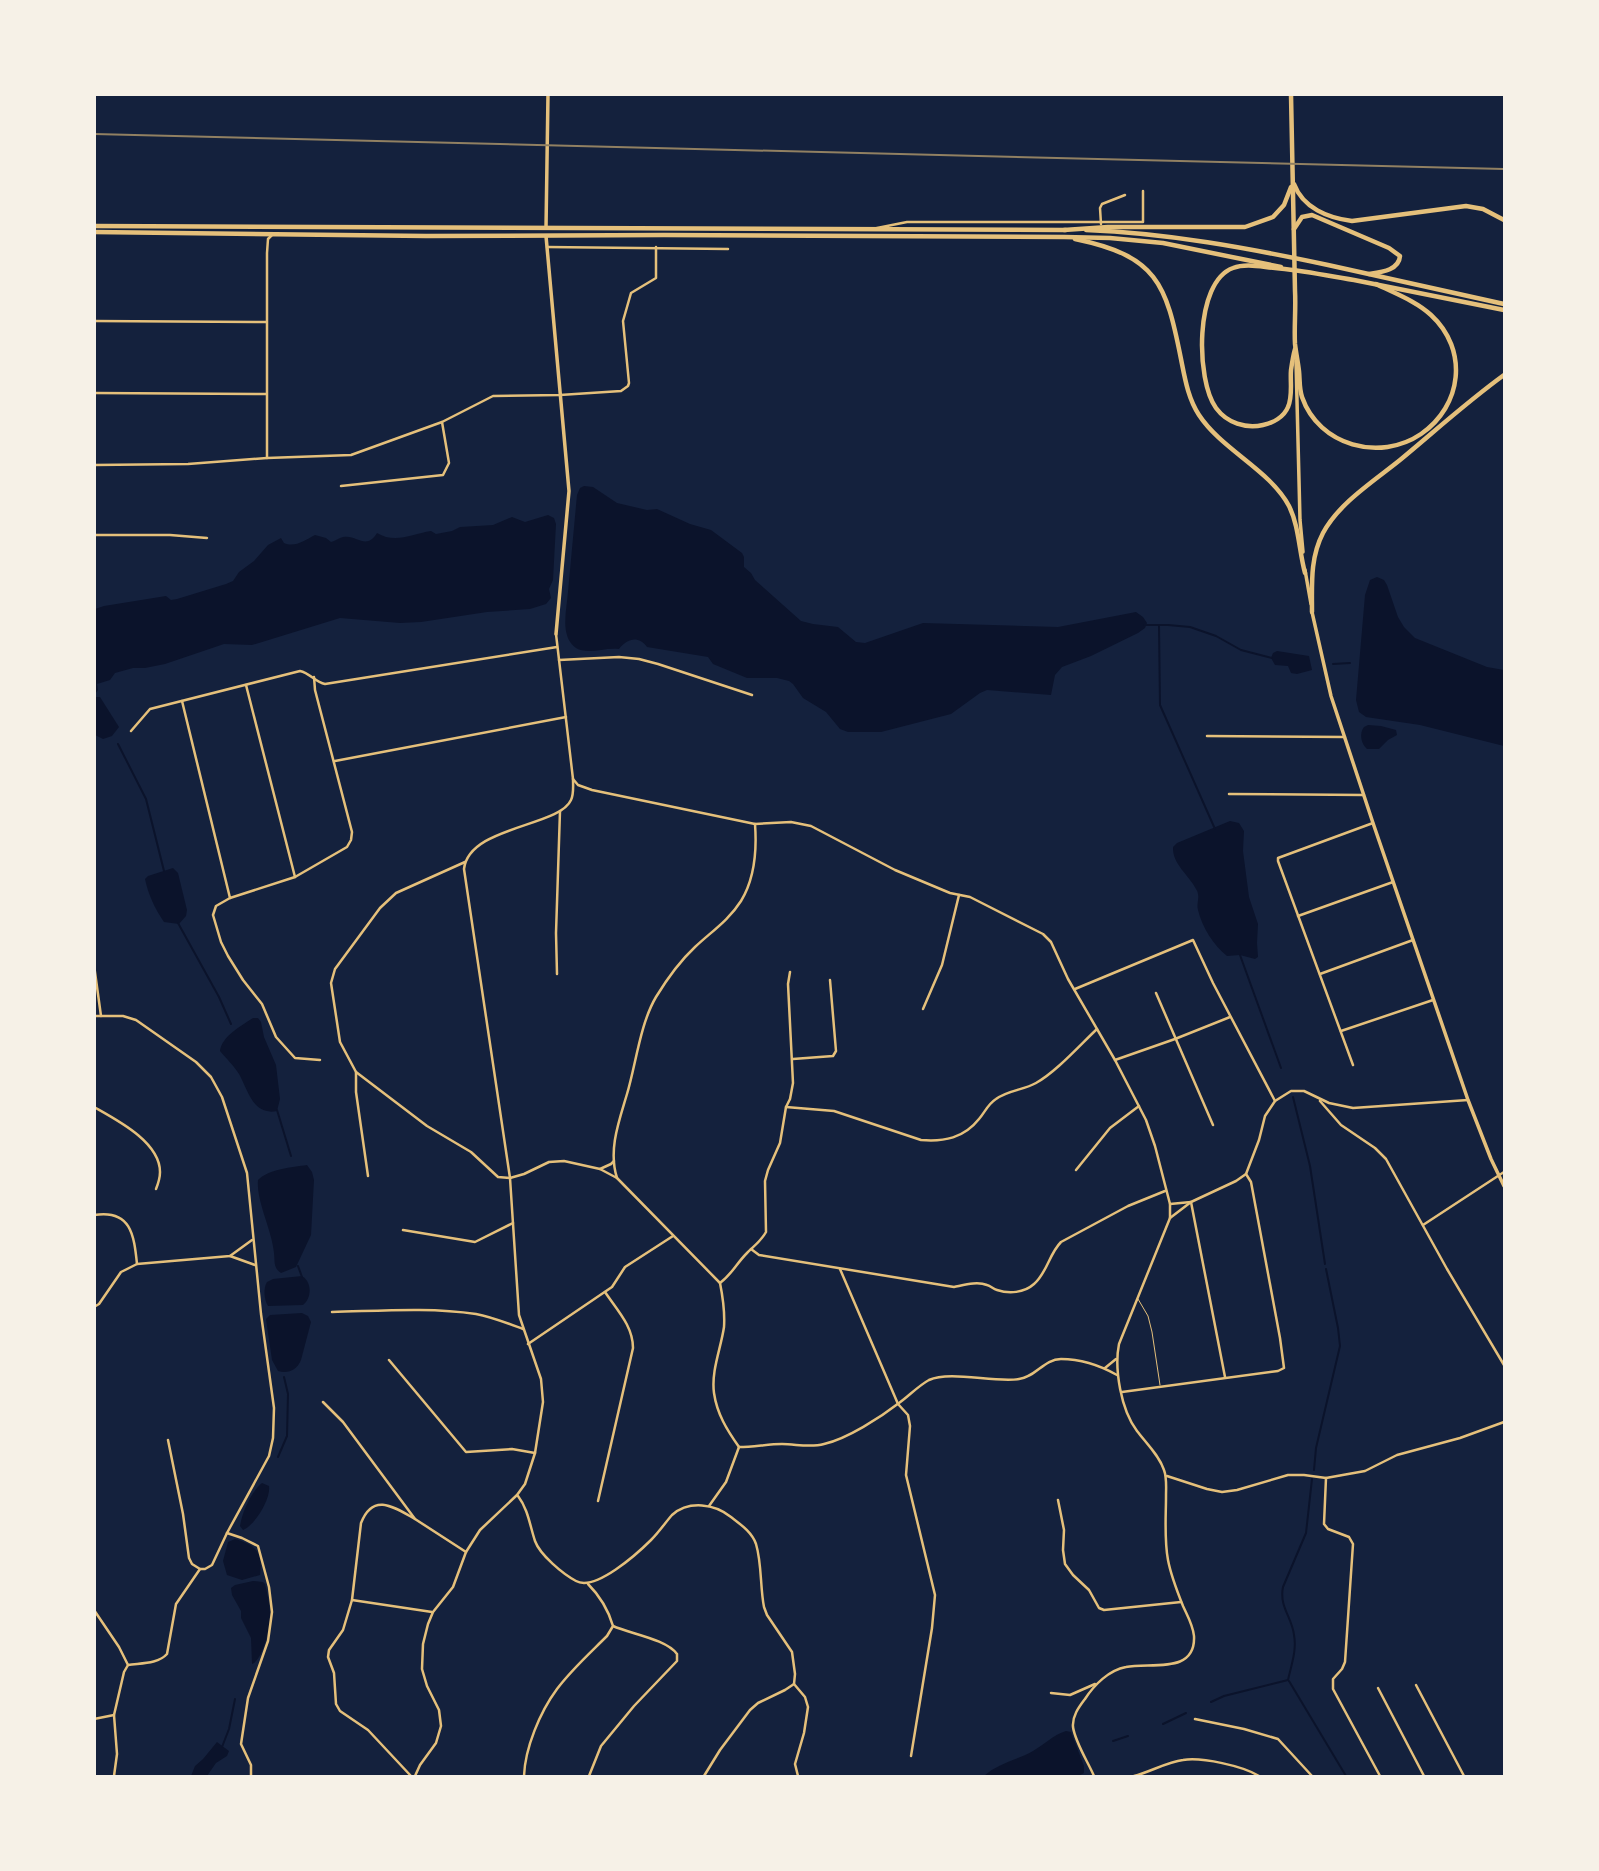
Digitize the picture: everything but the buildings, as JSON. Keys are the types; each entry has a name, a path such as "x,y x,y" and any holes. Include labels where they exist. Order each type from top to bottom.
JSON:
{"main road":[{"path":"548,94 546,235 569,491 556,634"},
{"path":"1291,94 1301,529 1312,612 1331,696 1373,823 1468,1100 1504,1186"},
{"path":"1293,179 1303,201 1337,219 1352,221 1461,206 1483,209 1504,220"},
{"path":"1064,230 1108,227 1245,227 1267,220 1280,210 1287,200 1293,179"},
{"path":"1294,231 1302,216 1312,215 1389,248 1400,256 1396,266 1370,274"},
{"path":"94,226 1127,232 1198,241 1370,274 1504,304"},
{"path":"94,232 268,236 1110,238 1163,243 1504,310"},
{"path":"1064,237 1111,248 1130,256 1156,281 1174,321 1186,385 1195,408 1207,426 1274,486 1287,502 1293,516 1305,573"},
{"path":"1293,270 1244,265 1235,267 1223,273 1211,290 1205,308 1203,342 1207,386 1216,408 1239,425 1261,426 1278,419 1288,407 1295,345"},
{"path":"1295,345 1303,398 1313,417 1327,432 1345,443 1377,448 1405,443 1424,432 1445,408 1452,395 1457,372 1454,353 1448,337 1433,316 1415,303 1376,284"},
{"path":"1312,612 1315,552 1336,515 1504,376"}],"street":[{"path":"870,229 908,222 1143,222 1143,191"},
{"path":"1101,223 1102,204 1125,195"},
{"path":"267,458 268,236"},
{"path":"547,247 728,249"},
{"path":"94,465 188,464 355,454 442,422 493,396 621,391 628,386 623,321 631,293 656,278 656,247"},
{"path":"94,321 267,322"},
{"path":"94,393 267,394"},
{"path":"341,486 443,475 449,463 442,422"},
{"path":"94,535 206,538"},
{"path":"466,1552 391,1505 372,1506 361,1523 352,1600 343,1630 329,1650 336,1704 340,1710 368,1730 378,1744 413,1776 436,1744 441,1726 439,1710 422,1669 423,1644 433,1612 453,1587 466,1552 484,1525 517,1495 527,1479 535,1453 542,1409 542,1388 519,1308 510,1178 464,869 465,862 473,851 493,836 560,811 571,800 573,779 556,634"},
{"path":"131,731 150,709 300,671 307,672 325,684 557,647"},
{"path":"559,660 619,657 639,659 752,695"},
{"path":"314,677 315,690 352,832 351,840 347,847 295,877 230,898 216,906 213,915 221,942 232,964 262,1004 279,1042 295,1058 320,1060"},
{"path":"246,685 295,877"},
{"path":"182,701 230,898"},
{"path":"335,761 566,717"},
{"path":"1207,736 1345,737"},
{"path":"573,779 582,787 598,792 755,824 791,822 811,826 895,870 970,897 1046,936 1115,1060 1139,1106 1155,1146 1170,1204 1170,1218 1124,1330 1117,1358 1118,1376 1131,1421 1159,1459 1167,1476 1166,1551 1181,1602 1192,1625 1193,1647 1188,1656 1164,1665 1126,1667 1070,1695 1051,1693"},
{"path":"1228,794 1364,795"},
{"path":"557,974 560,811"},
{"path":"1353,1065 1278,858 1373,823"},
{"path":"617,1178 614,1161 616,1130 654,1000 695,947 727,919 741,901 755,864 755,824"},
{"path":"465,862 396,892 380,908 335,969 331,983 340,1042 356,1072 427,1126 471,1152 498,1177 510,1178 548,1162 564,1161 600,1170 617,1178 720,1283 725,1304 724,1327 714,1393 724,1426 739,1447"},
{"path":"1298,916 1393,882"},
{"path":"923,1009 942,965 959,895"},
{"path":"1074,990 1193,940 1275,1101"},
{"path":"1320,974 1413,940"},
{"path":"94,965 101,1016"},
{"path":"720,1283 732,1274 766,1232 765,1181 780,1143 793,1083 788,984 790,972"},
{"path":"793,1059 833,1056 836,1051 830,980"},
{"path":"1156,993 1213,1125"},
{"path":"1341,1031 1433,1000"},
{"path":"94,1016 122,1016 136,1020 196,1062 217,1086 247,1173 274,1408 273,1438 269,1456 212,1565 205,1569 192,1564 189,1558 169,1440"},
{"path":"1115,1060 1231,1017"},
{"path":"786,1107 834,1111 921,1140 951,1139 967,1132 996,1099 1037,1083 1097,1029"},
{"path":"356,1072 356,1092 368,1176"},
{"path":"1170,1218 1191,1202 1246,1174 1265,1116 1275,1101 1291,1091 1312,1094 1341,1106 1363,1108 1468,1100"},
{"path":"1318,1098 1341,1125 1375,1148 1385,1159 1504,1365"},
{"path":"1076,1170 1110,1128 1139,1106"},
{"path":"94,1107 127,1126 149,1147 160,1170 156,1189"},
{"path":"600,1170 614,1161"},
{"path":"510,1178 512,1167"},
{"path":"1423,1226 1504,1172"},
{"path":"1122,1392 1279,1371 1284,1368 1251,1182 1246,1174"},
{"path":"751,1250 759,1255 954,1287 989,1285 1007,1292 1022,1292 1032,1287 1039,1279 1061,1242 1128,1206 1166,1191"},
{"path":"1170,1204 1191,1202"},
{"path":"1191,1202 1225,1378"},
{"path":"94,1215 114,1215 126,1222 133,1235 137,1264"},
{"path":"403,1230 475,1242 513,1223"},
{"path":"528,1344 614,1285 625,1267 674,1236"},
{"path":"230,1256 253,1240"},
{"path":"94,1307 99,1304 121,1272 137,1264 230,1256 256,1265"},
{"path":"840,1269 898,1404 908,1415 911,1426 906,1475 935,1595 911,1756"},
{"path":"598,1501 633,1348 629,1327 605,1292"},
{"path":"332,1311 466,1313 523,1329"},
{"path":"1105,1368 1117,1358"},
{"path":"739,1447 823,1445 855,1431 898,1404 921,1385 937,1377 1019,1380 1057,1359 1071,1359 1105,1368 1118,1376"},
{"path":"389,1360 466,1451 512,1449 535,1453"},
{"path":"323,1402 343,1422 415,1519"},
{"path":"1167,1476 1223,1492 1289,1475 1326,1478 1365,1471 1397,1455 1460,1438 1504,1422"},
{"path":"709,1506 726,1482 739,1447"},
{"path":"1326,1478 1324,1524 1328,1529 1349,1537 1353,1544 1345,1662 1333,1679 1333,1689 1381,1776"},
{"path":"517,1495 525,1508 536,1544 545,1557 578,1583 588,1584 601,1579 644,1546 672,1516 690,1507 709,1506 726,1512 747,1531 754,1540 764,1607 792,1652 794,1684 808,1703 804,1733 795,1764 798,1776"},
{"path":"1058,1500 1064,1530 1065,1564 1089,1590 1099,1608 1104,1610 1181,1602"},
{"path":"227,1534 258,1546 272,1606 268,1641 248,1698 241,1744 251,1765 251,1776"},
{"path":"128,1665 165,1658 176,1604 200,1569"},
{"path":"588,1584 600,1596 613,1626"},
{"path":"352,1600 433,1612"},
{"path":"94,1610 128,1665"},
{"path":"524,1776 529,1746 557,1688 607,1636 613,1626"},
{"path":"589,1776 601,1746 677,1661 674,1649 613,1626"},
{"path":"114,1776 117,1754 114,1715 128,1665"},
{"path":"1094,1776 1073,1725 1077,1711 1098,1682"},
{"path":"704,1776 750,1710 794,1684"},
{"path":"1416,1685 1464,1776"},
{"path":"1378,1688 1424,1776"},
{"path":"94,1719 114,1715"},
{"path":"1195,1719 1278,1739 1312,1776"},
{"path":"1135,1776 1178,1761 1189,1760 1239,1767 1259,1776"}],"lane":[{"path":"1138,1298 1148,1316 1152,1332 1160,1387"}],"water":[{"path":"584,486 593,487 617,503 647,510 657,509 711,530 742,553 744,567 755,580 801,621 838,627 856,642 865,643 923,623 1058,627 1136,612 1147,623 1138,633 1062,667 1055,675 1051,695 987,690 951,714 881,732 848,732 840,729 826,712 803,698 789,681 777,678 747,678 713,664 708,657 647,647 636,640 625,643 619,649 586,651 575,647 569,641 565,625 577,495"},
{"path":"548,515 554,518 556,524 553,580 549,589 551,598 546,604 530,609 487,612 421,622 340,618 252,645 224,644 165,664 115,673 110,680 97,684 98,690 95,694 95,609 166,596 171,600 177,599 226,584 233,581 268,545 281,538 284,543 292,545 315,535 331,542 342,537 369,541 377,533 390,538 431,531 436,534 460,527 493,525 512,517 525,522"},
{"path":"1377,577 1384,580 1398,617 1415,638 1487,667 1504,670 1504,746 1420,725 1366,717 1359,712 1356,700 1365,595 1370,580"},
{"path":"1277,651 1309,656 1312,670 1297,674 1291,673 1288,666 1275,665 1271,658"},
{"path":"94,697 100,697 119,727 112,736 103,739 95,735"},
{"path":"1368,725 1396,730 1397,735 1379,749 1367,749 1361,735 1362,729"},
{"path":"1230,821 1239,823 1244,831 1243,851 1249,897 1258,924 1258,957 1255,959 1240,955 1227,956 1213,942 1200,916 1197,892 1173,853 1173,847 1177,843"},
{"path":"173,868 178,873 187,910 186,916 179,924 164,922 152,901 145,879"},
{"path":"253,1018 258,1018 261,1022 264,1037 276,1065 280,1099 277,1111 269,1112 257,1106 237,1071 220,1051 228,1036"},
{"path":"307,1165 314,1180 311,1235 296,1267 281,1273 275,1264 273,1244 259,1197 258,1180 274,1171"},
{"path":"302,1276 308,1282 310,1290 303,1305 268,1306 264,1294 267,1282"},
{"path":"302,1313 308,1316 311,1322 301,1360 292,1370 278,1371 272,1360 266,1319 270,1315"},
{"path":"262,1483 269,1486 265,1504 252,1523 243,1530 240,1526 245,1509"},
{"path":"235,1539 253,1547 259,1555 260,1575 242,1580 227,1575 223,1561 228,1542"},
{"path":"253,1581 265,1584 270,1613 263,1649 252,1664 251,1638 231,1588"},
{"path":"1066,1731 1071,1732 1084,1766 1084,1773 1078,1776 984,1776 995,1768 1033,1751"},
{"path":"217,1742 229,1751 227,1756 216,1763 207,1776 191,1776 195,1766"}],"waterway":[{"path":"1144,625 1190,627 1216,636 1241,650 1272,658"},
{"path":"1159,626 1160,705 1215,829"},
{"path":"1333,664 1350,663"},
{"path":"118,744 146,799 164,871"},
{"path":"178,923 231,1024"},
{"path":"1240,955 1281,1068"},
{"path":"1293,1097 1310,1166 1325,1264"},
{"path":"277,1110 291,1156"},
{"path":"298,1266 302,1277"},
{"path":"1314,1470 1316,1448 1340,1346 1326,1269"},
{"path":"278,1457 287,1436 288,1394 284,1377"},
{"path":"1211,1702 1224,1696 1288,1680 1295,1641 1282,1594 1306,1533 1312,1479"},
{"path":"1289,1681 1346,1776"},
{"path":"222,1747 235,1699"},
{"path":"1163,1724 1186,1713"},
{"path":"1113,1741 1128,1736"}],"railway":[{"path":"94,134 1504,169"}]}
